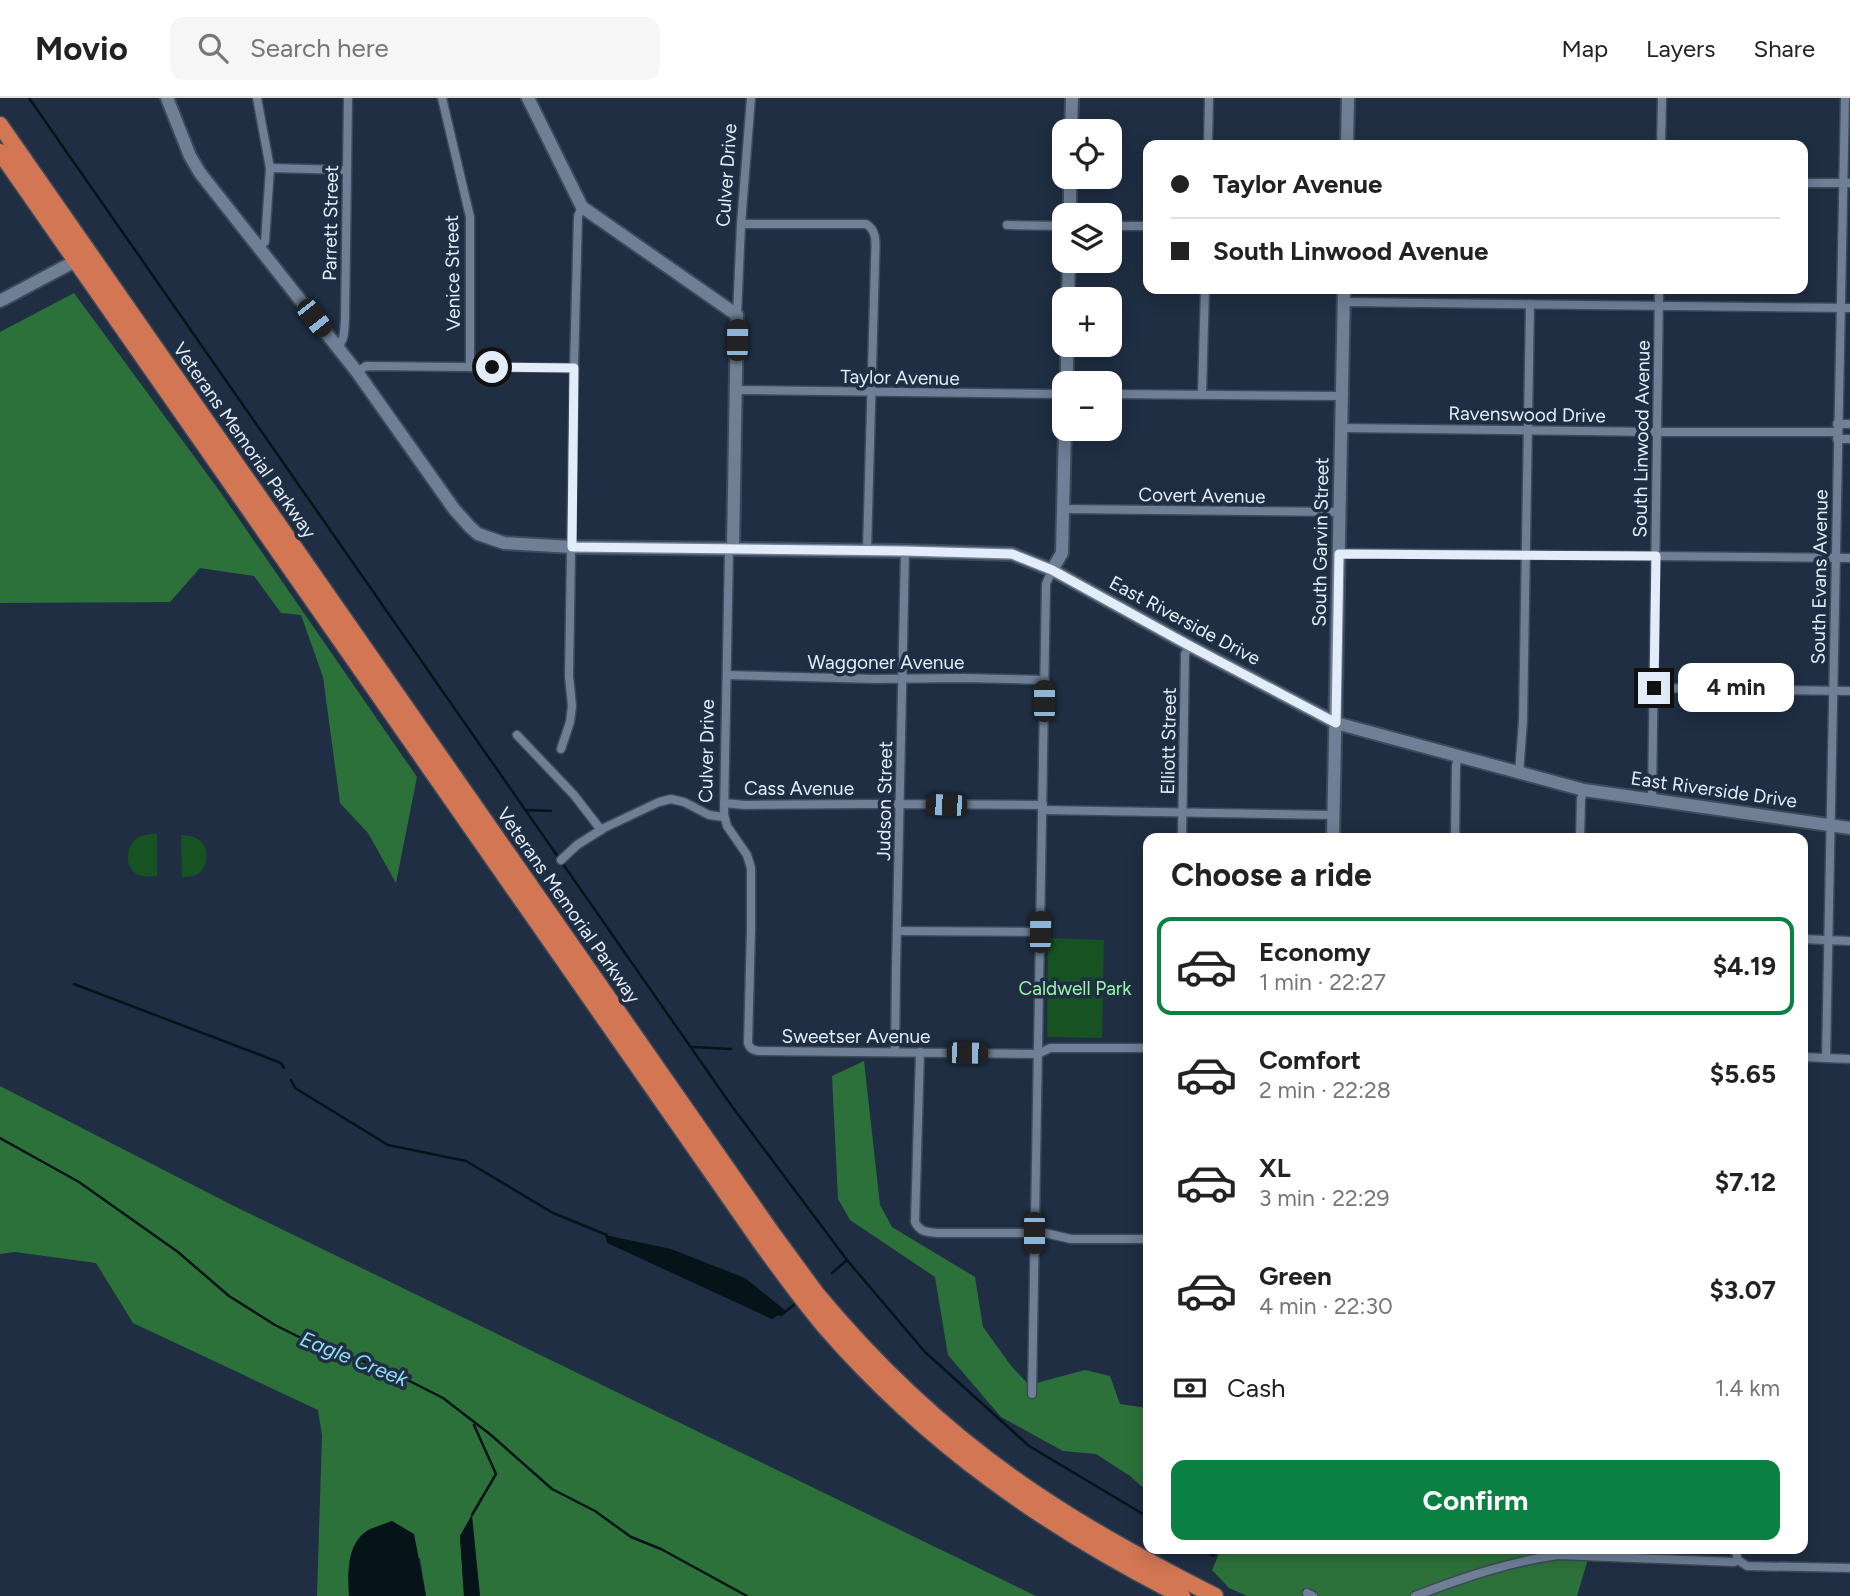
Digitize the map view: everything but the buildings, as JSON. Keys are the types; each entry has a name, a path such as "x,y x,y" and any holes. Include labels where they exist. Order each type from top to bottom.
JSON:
{"highway":[{"name":"Veterans Memorial Parkway","path":"0,125 82,257 799,1295 881,1386 973,1466 1053,1524 1132,1571 1182,1596"},
{"name":"Veterans Memorial Parkway","path":"0,152 82,257 772,1233 823,1300 907,1390 965,1441 1051,1504 1100,1535 1215,1596"}],"street":[{"path":"167,98 195,166 357,372 366,366 574,368"},
{"path":"257,98 270,168 265,242 259,247"},
{"name":"Parrett Street","path":"338,346 342,343 345,320 348,98"},
{"name":"Venice Street","path":"442,98 470,217 470,367"},
{"path":"528,98 582,207 737,315"},
{"name":"Culver Drive","path":"749,1030 750,862 727,826 724,803 737,315 751,98"},
{"path":"1071,119 1072,98"},
{"path":"1208,140 1209,98"},
{"path":"1347,140 1348,98"},
{"path":"1661,140 1662,98"},
{"name":"South Evans Avenue","path":"1826,1058 1837,432 1845,308 1845,98"},
{"path":"270,168 347,170"},
{"path":"1808,183 1847,183"},
{"path":"561,749 572,706 569,676 574,368 578,216 582,207"},
{"path":"741,224 862,224 870,226 875,232 867,550"},
{"path":"1007,225 1052,226"},
{"path":"1122,226 1143,226"},
{"path":"0,301 82,257"},
{"path":"1202,393 1205,294"},
{"name":"South Linwood Avenue","path":"1652,800 1659,294"},
{"path":"1344,295 1530,304 1845,308"},
{"name":"South Garvin Street","path":"1333,833 1344,295"},
{"path":"1519,773 1530,304"},
{"name":"East Riverside Drive","path":"357,372 463,520 478,534 490,539 504,543 572,547 1012,554 1052,570 1336,723 1584,790 1850,828"},
{"name":"Taylor Avenue","path":"735,390 1052,394"},
{"path":"1122,394 1342,396"},
{"name":"Ravenswood Drive","path":"1837,432 1850,424"},
{"name":"Ravenswood Drive","path":"1342,428 1837,432 1850,439"},
{"path":"1032,1394 1046,584 1062,553 1065,441"},
{"name":"Covert Avenue","path":"1063,509 1340,512"},
{"name":"Judson Street","path":"895,1052 905,551"},
{"path":"1339,554 1850,558"},
{"name":"Elliott Street","path":"1182,833 1185,654 1190,646"},
{"name":"Waggoner Avenue","path":"727,675 1045,680"},
{"path":"1654,688 1850,691"},
{"path":"517,735 574,795 601,830"},
{"path":"1455,833 1458,757"},
{"path":"1580,833 1581,799 1584,790"},
{"path":"561,860 577,845 601,830 659,802 671,799 709,815 724,817"},
{"name":"Cass Avenue","path":"724,803 900,804 1333,815"},
{"path":"897,932 1040,932"},
{"path":"1808,939 1850,941"},
{"name":"Sweetser Avenue","path":"749,1030 750,1047 759,1052 1038,1054 1050,1048 1143,1048"},
{"path":"920,1052 917,1227 925,1232 1045,1233 1071,1239 1143,1239"},
{"path":"1808,1057 1850,1059"},
{"path":"1736,1554 1738,1560 1747,1566 1850,1569"},
{"path":"1415,1596 1462,1578 1558,1555 1734,1562 1738,1560"}],"green space":[{"path":"74,293 221,493 417,777 396,883 368,833 340,803 323,677 301,615 281,613 254,576 200,568 170,602 0,603 0,332"},
{"path":"157,834 157,876 136,874 128,858 132,844 139,837"},
{"path":"181,835 196,838 205,848 205,865 193,876 182,877"},
{"name":"Caldwell Park","path":"1048,938 1104,940 1102,1038 1047,1037"},
{"path":"864,1061 880,1205 892,1227 975,1277 983,1327 1012,1367 1029,1385 1085,1370 1110,1376 1120,1404 1143,1407 1143,1488 1096,1454 1063,1451 1001,1417 948,1355 935,1277 850,1220 838,1199 832,1076"},
{"path":"0,1086 230,1204 1036,1596 480,1596 471,1516 460,1536 464,1596 426,1596 420,1558 348,1572 349,1596 317,1596 322,1435 318,1410 133,1323 96,1263 15,1252 0,1254"},
{"path":"1219,1554 1590,1554 1577,1596 1247,1596 1229,1588 1212,1570"}],"shaded area":[{"path":"605,1235 671,1249 745,1278 786,1311 772,1319 607,1243"},
{"path":"472,1515 480,1596 464,1596 460,1536"},
{"path":"392,1521 414,1534 426,1596 349,1596 350,1558 356,1542 370,1529"}],"waterway":[{"path":"29,98 731,1105 847,1260 925,1352 1029,1446 1143,1514"},
{"path":"527,810 551,811"},
{"path":"74,984 281,1063 284,1068"},
{"path":"693,1047 731,1049"},
{"path":"291,1080 295,1088 388,1145 466,1161 553,1213 607,1235"},
{"name":"Eagle Creek","path":"0,1138 79,1182 178,1252 229,1296 275,1325 327,1351 380,1366 443,1398 491,1435 552,1489 595,1511 631,1537 661,1549 747,1596"},
{"path":"832,1273 847,1260"},
{"path":"778,1313 781,1315 795,1304"},
{"path":"472,1515 496,1474 474,1425"}],"route":[{"path":"492,367 574,368 572,547 1012,554 1052,570 1336,723 1339,554 1656,556 1654,688"}]}
